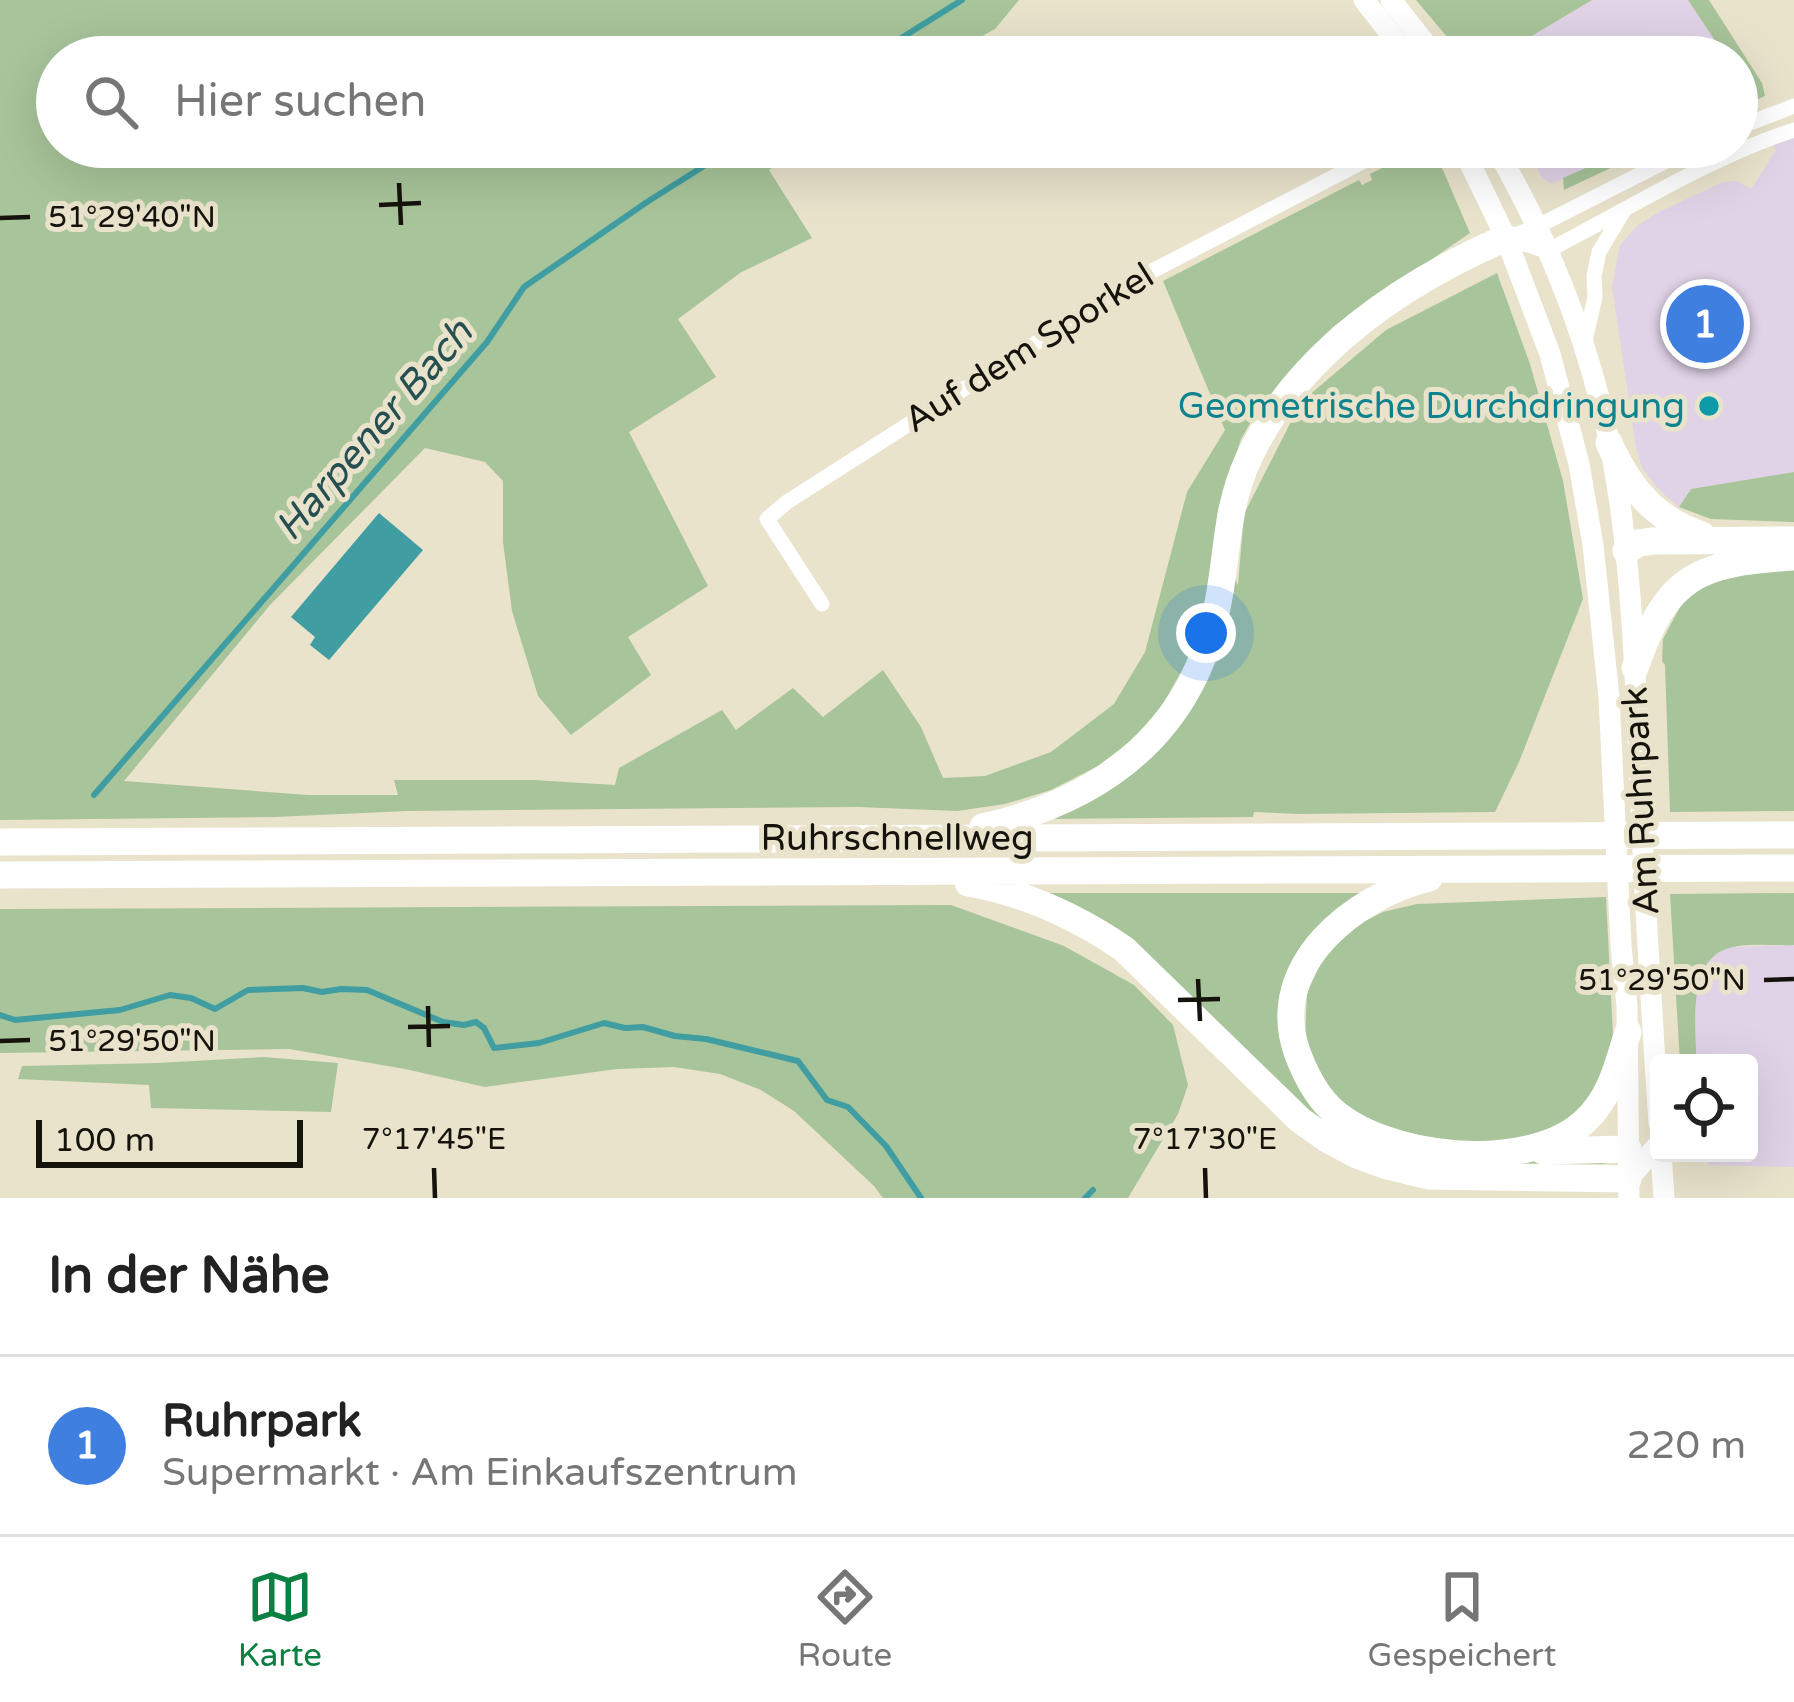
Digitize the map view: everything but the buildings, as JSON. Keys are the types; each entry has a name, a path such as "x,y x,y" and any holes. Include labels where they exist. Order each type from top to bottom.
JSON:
{"highway":[{"path":"877,838 972,830 1040,812 1103,781 1134,758 1165,725 1193,682 1219,597 1230,506 1273,415 1327,351 1393,298 1506,238"},
{"path":"1609,443 1628,480 1658,513 1689,530 1730,538"},
{"path":"1626,551 1653,541 1794,540"},
{"path":"1635,668 1650,626 1686,581 1730,563 1794,556"},
{"name":"Ruhrschnellweg","path":"0,842 1794,835"},
{"name":"Ruhrschnellweg","path":"0,875 1794,868"},
{"path":"1493,869 1402,885 1350,916 1316,947 1298,974 1291,1020 1294,1042 1314,1087 1329,1107 1360,1130 1408,1147 1514,1152 1628,1148"},
{"path":"874,872 1002,890 1092,927 1152,973 1300,1120 1357,1155 1428,1176 1629,1188"},
{"path":"1514,1152 1552,1144 1583,1124 1612,1084 1628,1032"}],"main road":[{"path":"1364,0 1392,36"},
{"path":"1391,0 1419,36"},
{"name":"Am Ruhrpark","path":"1472,168 1506,238 1550,354 1579,464 1599,590 1628,1032 1629,1188"},
{"name":"Am Ruhrpark","path":"1506,168 1536,226 1584,344 1609,443 1626,551 1635,668 1655,1054"},
{"path":"1599,590 1610,565 1626,551"},
{"path":"1628,1148 1650,1144"},
{"path":"1629,1188 1650,1156"},
{"path":"1662,1162 1664,1198"}],"street":[{"path":"1758,120 1794,106"},
{"path":"1758,145 1794,130"},
{"name":"Auf dem Sporkel","path":"822,604 767,519 787,502 1131,282 1351,168"},
{"path":"1506,238 1652,168"},
{"path":"1506,238 1547,251 1703,168"},
{"path":"1584,344 1599,252 1626,207"}],"shaded area":[{"path":"1592,0 1688,0 1712,36 1532,36"},
{"path":"1794,136 1794,472 1691,489 1679,507 1642,468 1636,447 1612,287 1620,245 1657,213 1723,182 1737,181 1751,189 1776,150 1770,143"},
{"path":"1536,168 1587,168 1552,184"},
{"path":"1794,945 1794,1167 1708,1165 1758,1162 1758,1054 1696,1054 1696,998 1703,968 1713,955 1730,947"}],"green space":[{"path":"0,0 1019,0 995,29 982,36 36,36 36,168 772,168 812,238 740,273 678,319 716,377 629,432 708,586 628,637 651,675 571,735 538,696 512,611 503,542 503,481 485,462 425,448 270,605 124,781 308,795 398,795 394,780 615,785 619,768 722,710 736,730 793,688 823,717 883,670 921,727 943,778 985,776 1051,752 1114,704 1145,652 1187,492 1225,430 1163,281 1359,180 1362,185 1372,180 1370,174 1382,168 1442,168 1470,233 1333,327 1259,408 1241,439 1218,509 1202,628 1186,663 1161,708 1132,740 1098,766 1051,790 1005,804 957,811 859,807 407,811 0,820"},
{"path":"1416,0 1592,0 1532,36 1446,36"},
{"path":"1688,0 1709,0 1732,36 1712,36"},
{"path":"1758,77 1762,83 1765,96 1758,99"},
{"path":"1586,168 1611,168 1564,190 1563,178"},
{"path":"1497,273 1530,364 1563,481 1583,599 1495,812 1254,812 1253,817 1042,819 1131,771 1232,573 1238,585 1244,514 1301,402 1386,330"},
{"path":"1794,472 1794,522 1711,519 1679,507 1691,489"},
{"path":"1794,567 1794,811 1670,812 1662,661 1663,639 1679,609 1675,603 1712,575"},
{"path":"1038,893 1369,893 1283,1000 1345,1127 1605,1159 1605,1164 1427,1163 1323,1124"},
{"path":"1794,893 1794,945 1726,949 1705,968 1696,998 1696,1054 1679,1054 1670,894"},
{"path":"1606,897 1613,1035 1598,1092 1564,1126 1516,1143 1437,1140 1398,1133 1356,1114 1323,1085 1305,1039 1307,993 1324,956 1359,924 1417,904"},
{"path":"951,905 1064,946 1134,985 1173,1025 1188,1085 1178,1114 1128,1198 883,1198 794,1111 761,1090 720,1074 674,1067 617,1069 485,1087 289,1049 0,1053 0,909"},
{"path":"264,1057 338,1063 331,1112 151,1108 149,1085 18,1079 22,1066"}],"water":[{"path":"379,513 423,550 329,660 310,645 315,637 291,617"}],"waterway":[{"name":"Harpener Bach","path":"905,36 962,0"},
{"name":"Harpener Bach","path":"94,795 487,342 524,287 701,168"},
{"path":"0,1015 15,1020 120,1010 170,995 215,1009 248,990 341,989 367,990 443,1022 476,1022 494,1048 539,1043 604,1023 706,1039 798,1061 827,1100 848,1107 886,1146 921,1198"},
{"path":"1085,1198 1093,1190"}],"place":[{"name":"Ruhrpark","path":"1705,324"},
{"name":"Geometrische Durchdringung","path":"1709,406"}]}
